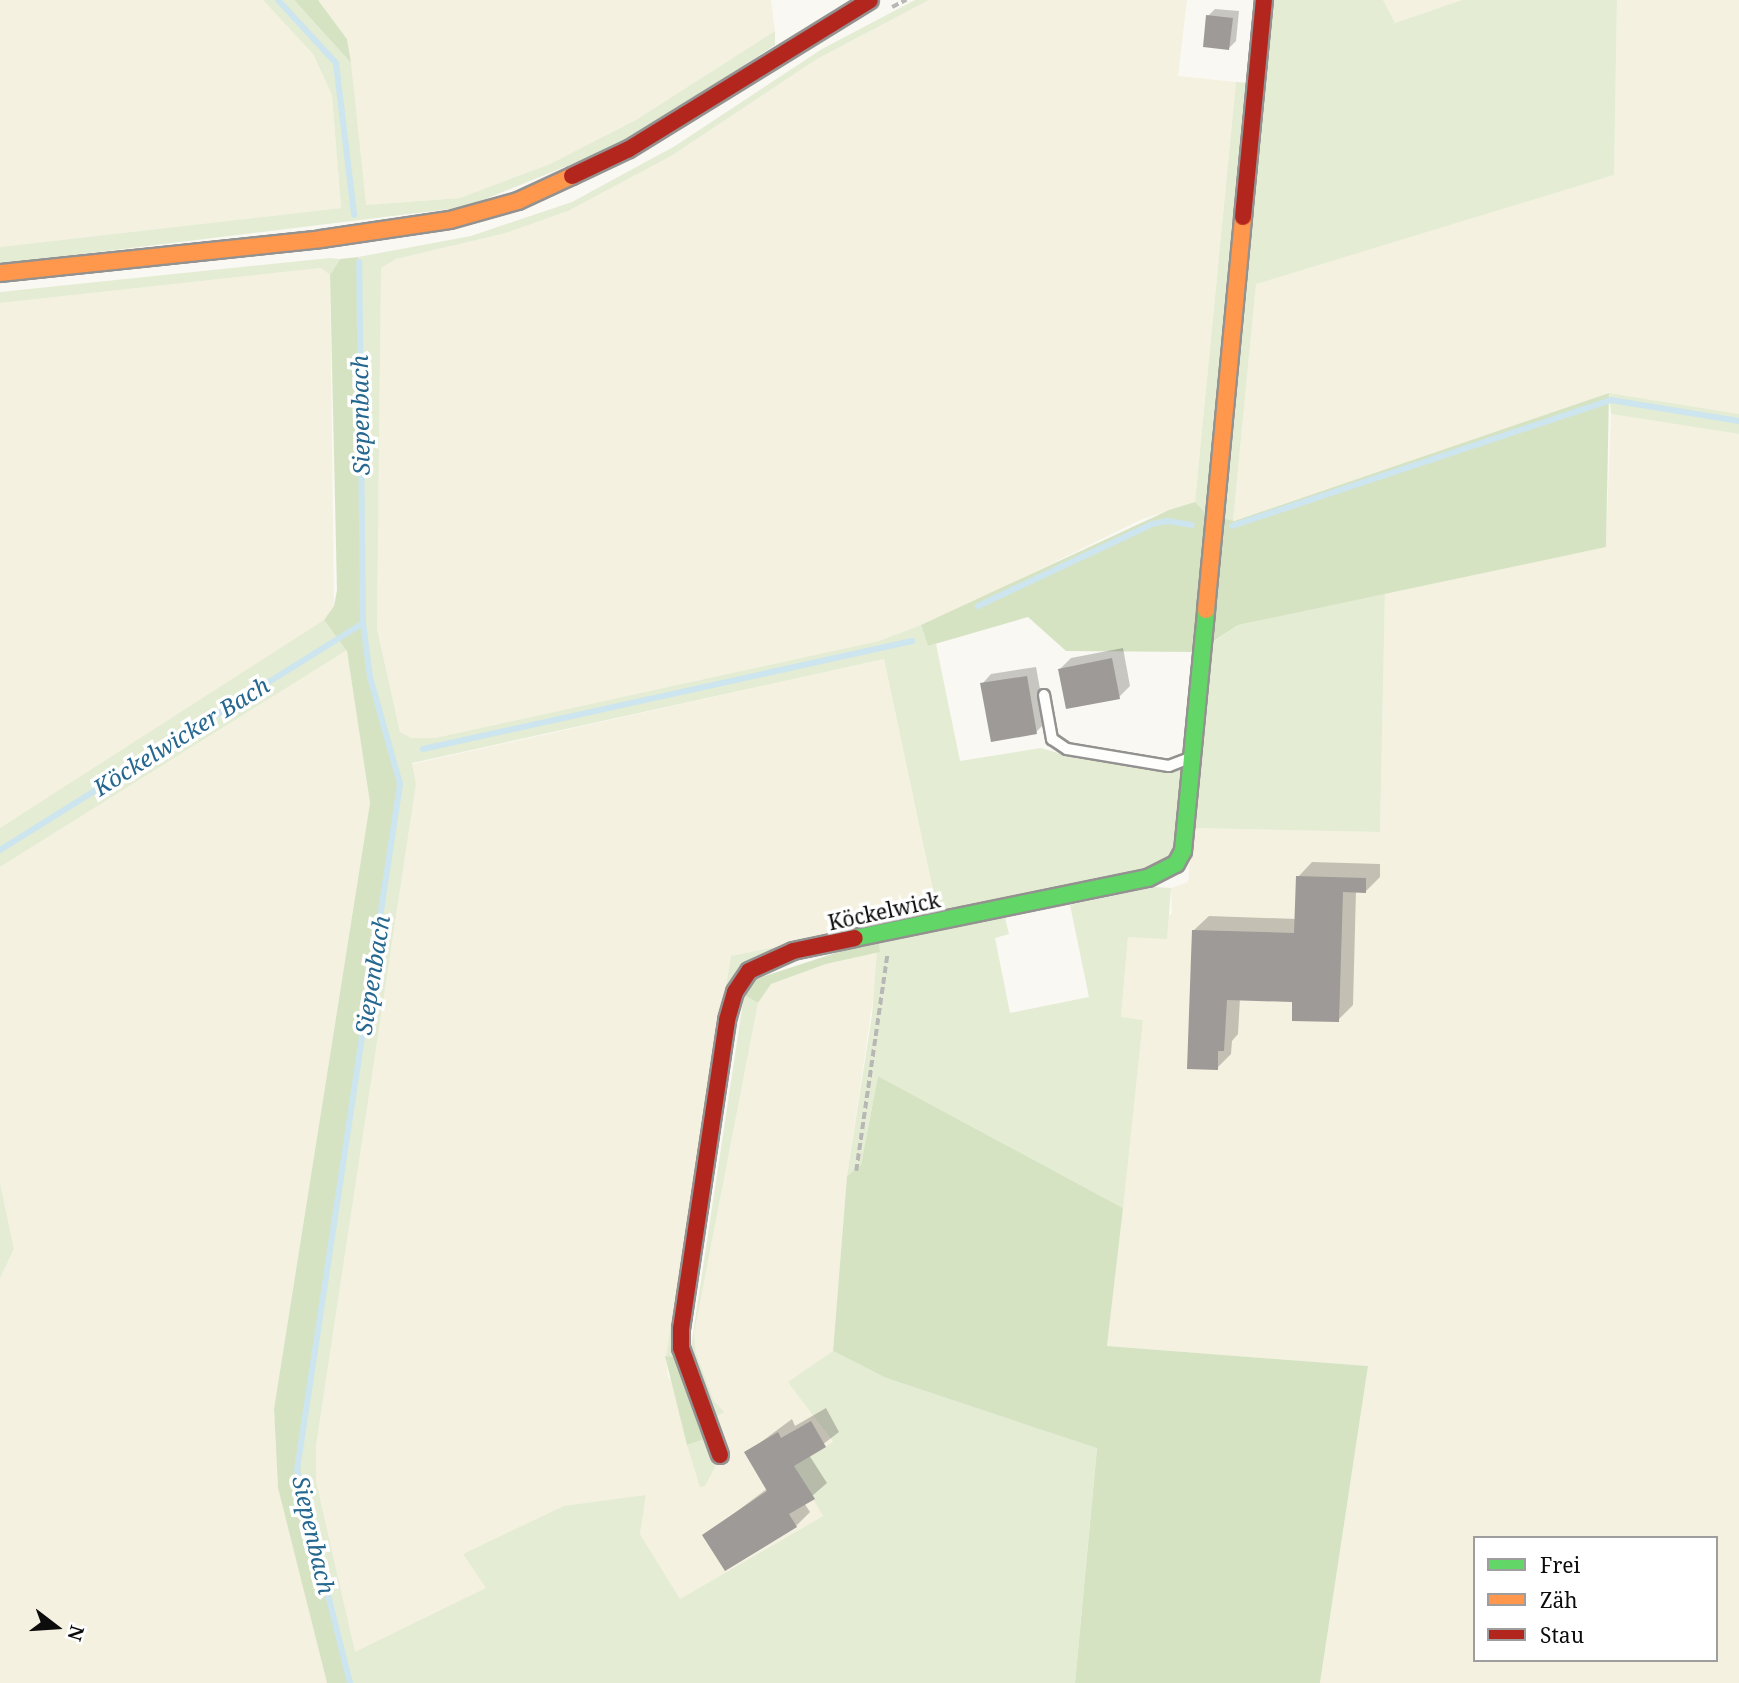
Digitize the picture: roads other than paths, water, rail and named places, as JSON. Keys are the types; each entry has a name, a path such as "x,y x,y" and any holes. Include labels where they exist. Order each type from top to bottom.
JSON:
{"street":[{"path":"0,273 321,239 450,220 518,201 629,149 870,0"},
{"name":"Köckelwick","path":"720,1455 681,1348 681,1329 727,1020 735,992 749,971 766,960 1163,873 1183,851 1264,0"}],"lane":[{"path":"1044,695 1052,739 1067,749 1169,766 1192,756"}],"waterway":[{"name":"Siepenbach","path":"278,0 336,63 354,215"},
{"name":"Siepenbach","path":"350,1683 297,1470 400,784 370,677 363,623 359,262"},
{"path":"1232,526 1611,400 1739,421"},
{"path":"978,606 1152,524 1167,521 1192,525"},
{"name":"Köckelwicker Bach","path":"0,850 363,623"},
{"path":"423,749 912,641"}]}
